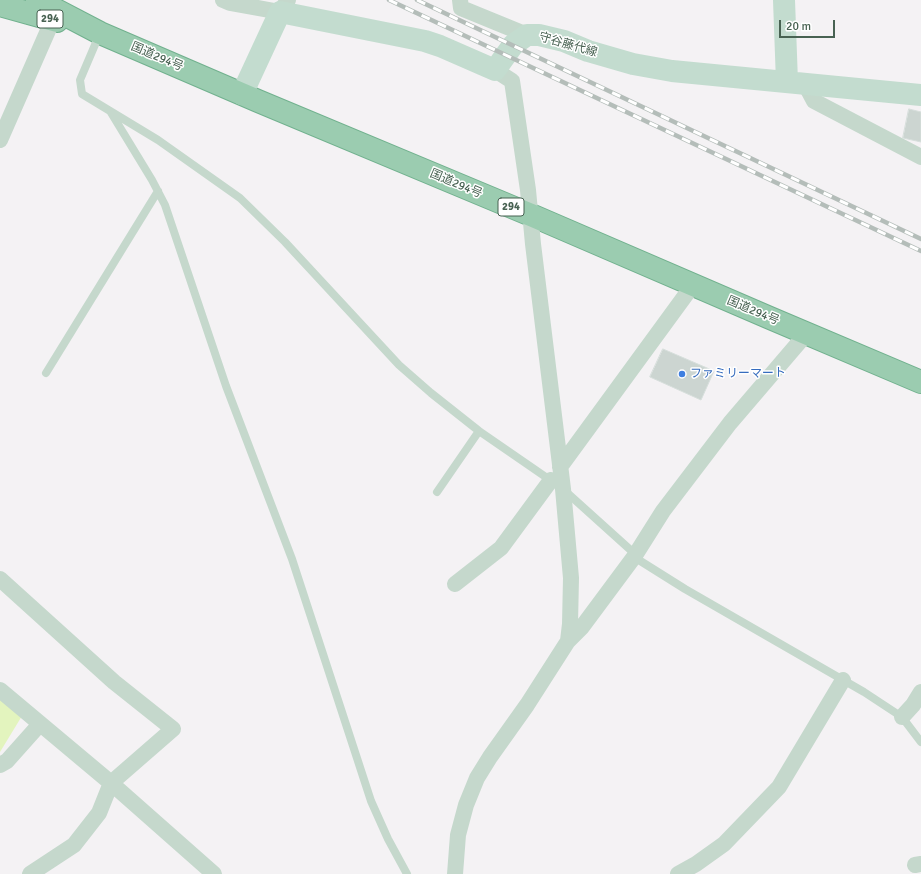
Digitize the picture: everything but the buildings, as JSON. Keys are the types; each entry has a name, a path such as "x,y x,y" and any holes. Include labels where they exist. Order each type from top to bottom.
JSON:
{"highway":[{"name":"国道294号","path":"37,0 55,15"},
{"name":"国道294号","path":"0,4 55,15 100,33 921,382"}],"main road":[{"path":"784,0 796,83"},
{"path":"242,94 284,6 425,41 495,70"},
{"name":"守谷藤代線","path":"495,70 513,45 527,35 539,34 564,41 588,51 633,64 672,71 921,95"}],"street":[{"path":"223,0 230,3 284,6"},
{"path":"460,0 461,8 527,35"},
{"path":"0,140 55,15"},
{"path":"495,70 512,81 531,215 533,244 560,466 557,485 571,578 568,641"},
{"path":"796,83 814,101 921,157"},
{"path":"560,466 693,285"},
{"path":"455,874 458,835 466,805 477,778 527,705 568,641 582,627 635,555 663,511 725,430 807,334"},
{"path":"455,584 501,548 557,485"},
{"path":"0,579 114,682 173,729 110,783 99,813 74,845 30,874"},
{"path":"678,874 696,864 724,844 780,787 843,680"},
{"path":"0,690 110,783 207,872"},
{"path":"902,717 913,705 921,692"},
{"path":"0,765 7,761 40,724"}],"lane":[{"path":"100,33 80,80 82,94 158,140 240,198 285,242 399,365 431,393 479,431 557,485 635,555 685,589 891,709 902,717 921,742"},
{"path":"110,111 158,191 164,205 226,386 292,559 371,801 388,839 408,874"},
{"path":"46,374 158,191"},
{"path":"437,492 479,431"}],"green space":[{"path":"0,690 25,711 0,752"}],"railway":[{"path":"389,0 921,251"},
{"path":"417,0 921,239"}],"place":[{"name":"ファミリーマート","path":"682,374"}]}
